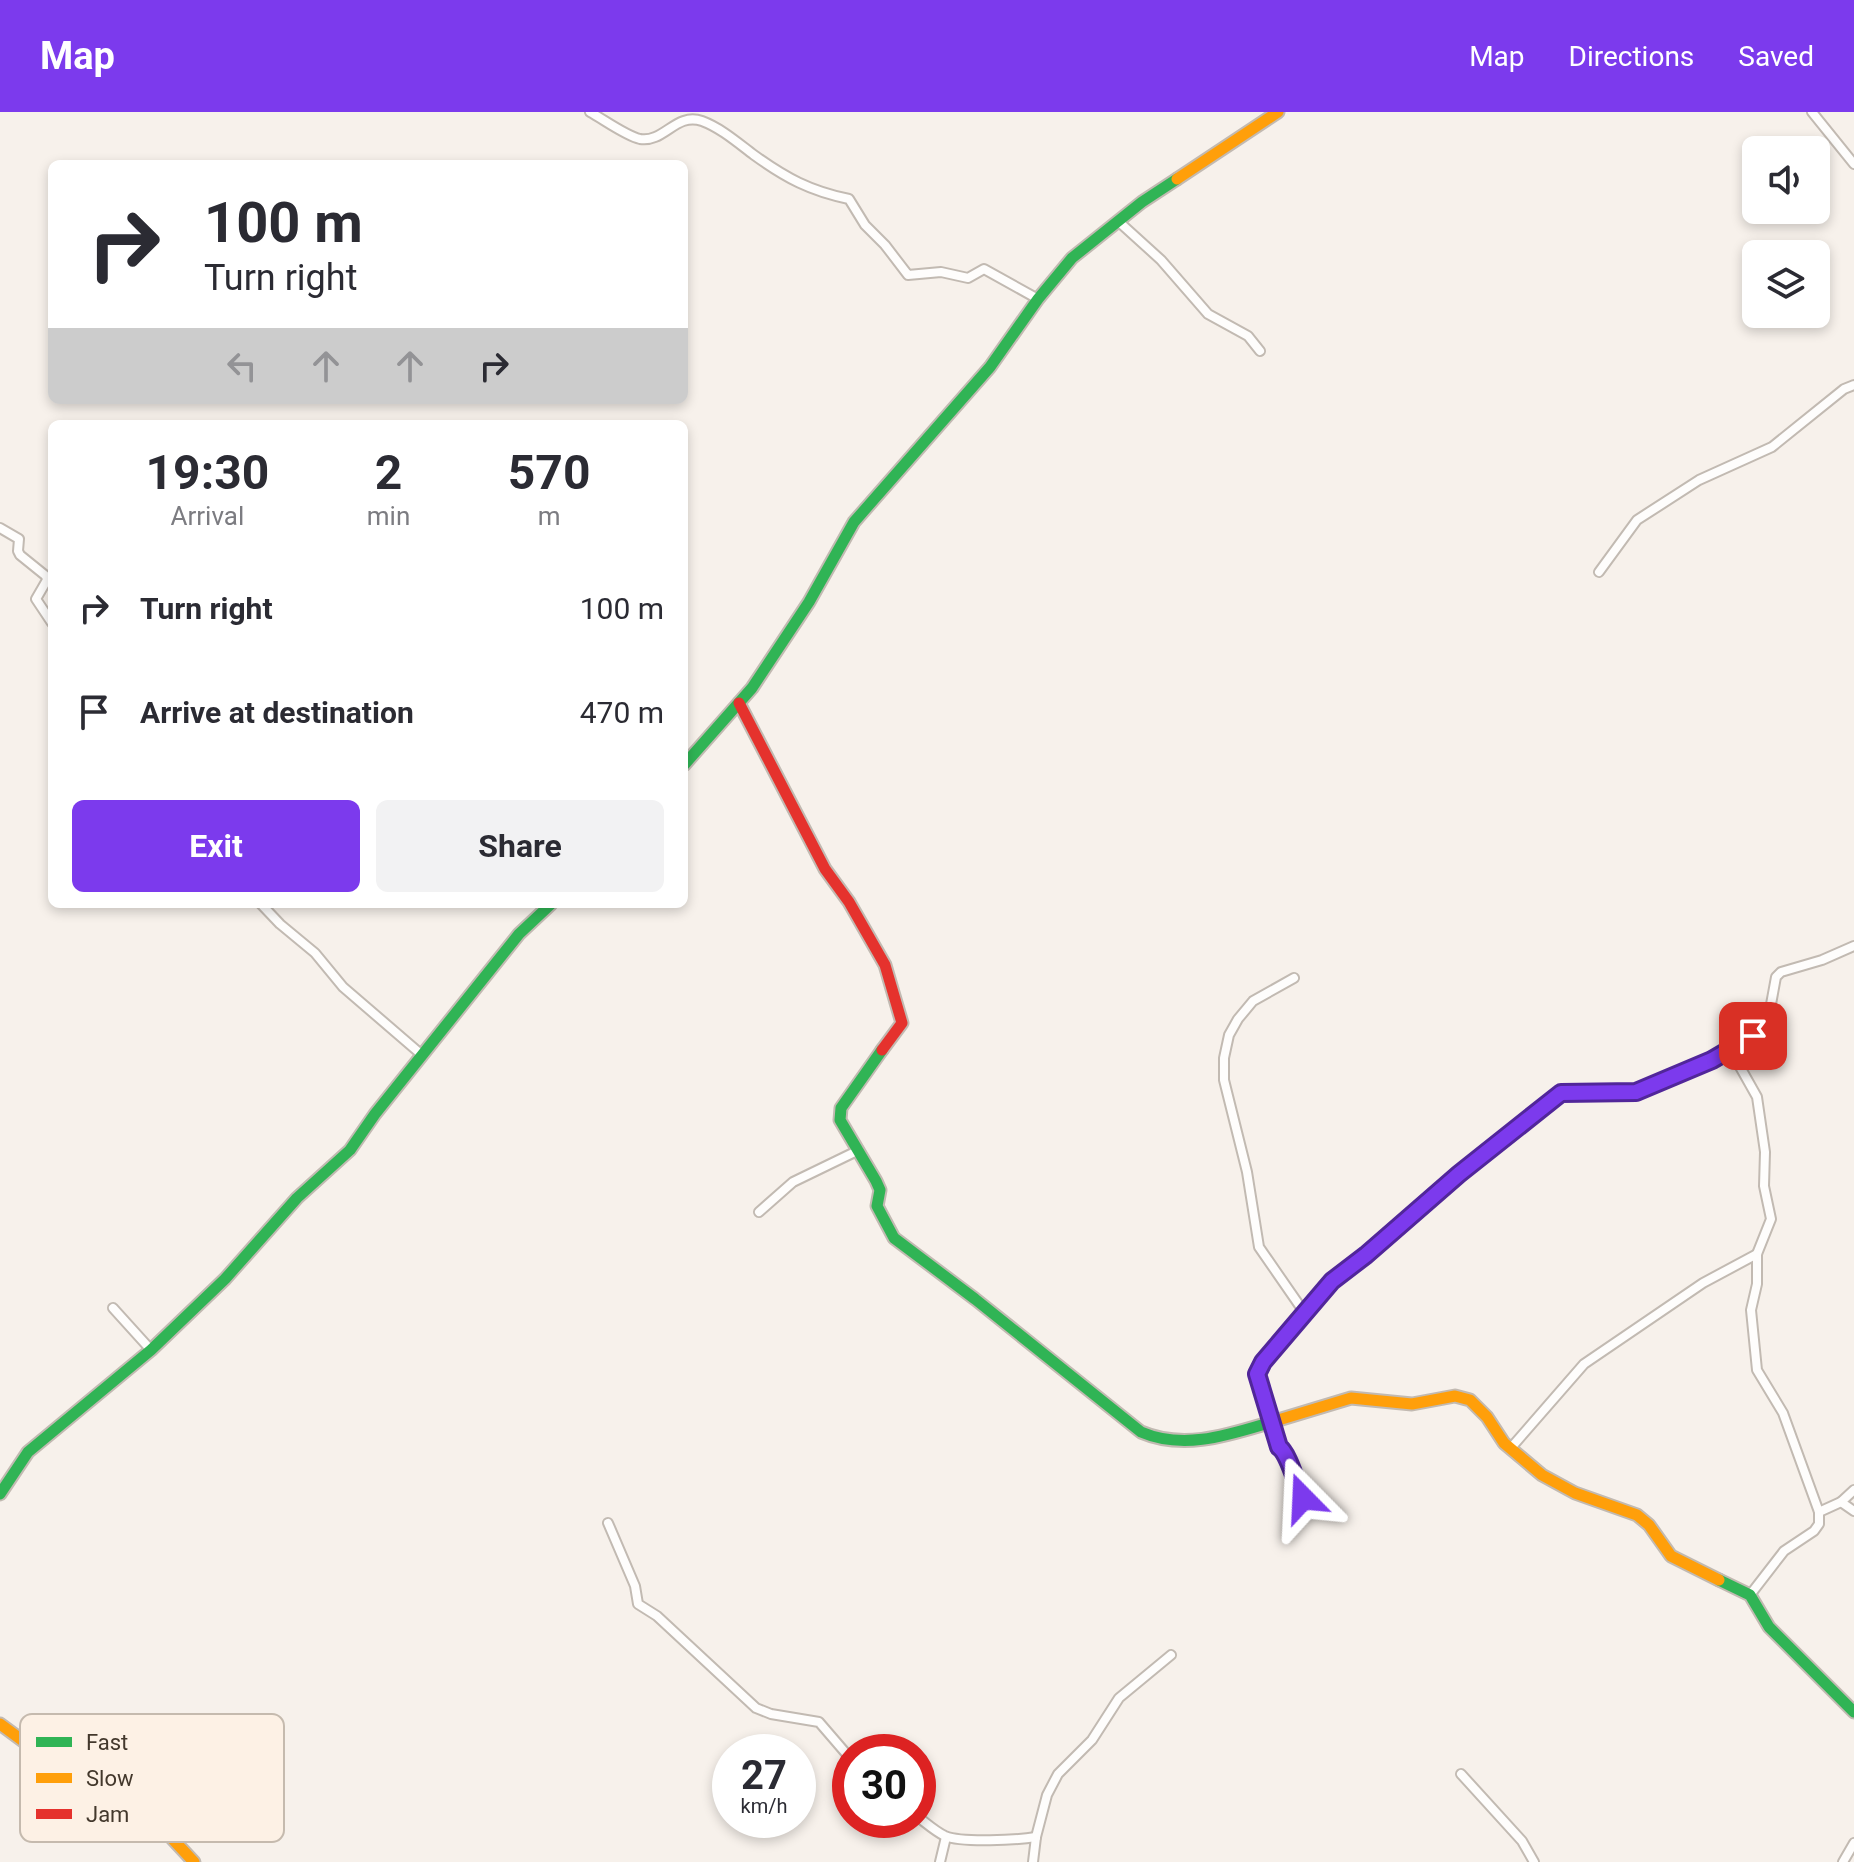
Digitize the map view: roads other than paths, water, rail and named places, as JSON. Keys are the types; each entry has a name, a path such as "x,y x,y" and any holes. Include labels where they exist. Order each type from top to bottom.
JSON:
{"street":[{"path":"590,112 639,139 661,135 681,120 699,120 816,192 849,199 865,225 908,275 941,272 968,278 984,269 1038,299"},
{"path":"688,760 739,703 809,602 854,522 990,367 1038,299 1072,258 1142,202 1278,112"},
{"path":"1812,112 1854,164"},
{"path":"1118,221 1161,260 1208,314 1248,336 1260,351"},
{"path":"1599,572 1637,520 1699,480 1772,447 1844,389 1854,385"},
{"path":"0,528 16,535 20,555 46,576 47,580 36,599 48,617"},
{"path":"739,703 825,869 849,902 885,965 900,1013 902,1023 841,1108 840,1120 876,1181 880,1190 877,1206 894,1238 1141,1432 1159,1440 1193,1441 1233,1433 1351,1398 1412,1404 1455,1396 1470,1400 1510,1449 1542,1475 1575,1493 1637,1515 1649,1525 1671,1556 1750,1595 1769,1627 1854,1712"},
{"path":"265,908 315,953 343,987 422,1055"},
{"path":"0,1492 28,1452 151,1350 225,1279 297,1198 350,1150 375,1114 519,934 547,908"},
{"path":"1303,1498 1293,1480 1287,1453 1279,1447 1257,1374 1263,1362 1332,1281 1561,1093 1636,1092 1712,1060 1767,1026 1776,977 1781,972 1822,960 1854,946"},
{"path":"1294,978 1253,1001 1238,1019 1229,1035 1224,1058 1224,1080 1247,1172 1259,1247 1304,1312"},
{"path":"1730,1049 1757,1097 1765,1152 1764,1186 1771,1219 1757,1254 1757,1284 1751,1310 1757,1370 1783,1413 1819,1512 1819,1524 1814,1531 1774,1561 1750,1595"},
{"path":"759,1212 793,1182 859,1150"},
{"path":"1510,1449 1584,1364 1703,1283 1757,1254"},
{"path":"113,1308 151,1350"},
{"path":"1819,1512 1841,1502 1854,1490"},
{"path":"1841,1502 1854,1511"},
{"path":"608,1523 635,1586 638,1604 657,1616 756,1708 771,1714 819,1722 832,1737"},
{"path":"1033,1862 1047,1795 1058,1774 1092,1740 1119,1698 1171,1655"},
{"path":"0,1724 20,1739"},
{"path":"1461,1774 1522,1841 1534,1862"},
{"path":"936,1830 946,1837 1036,1837"},
{"path":"940,1862 946,1837"},
{"path":"175,1842 194,1862"},
{"path":"1843,1862 1854,1843"}]}
